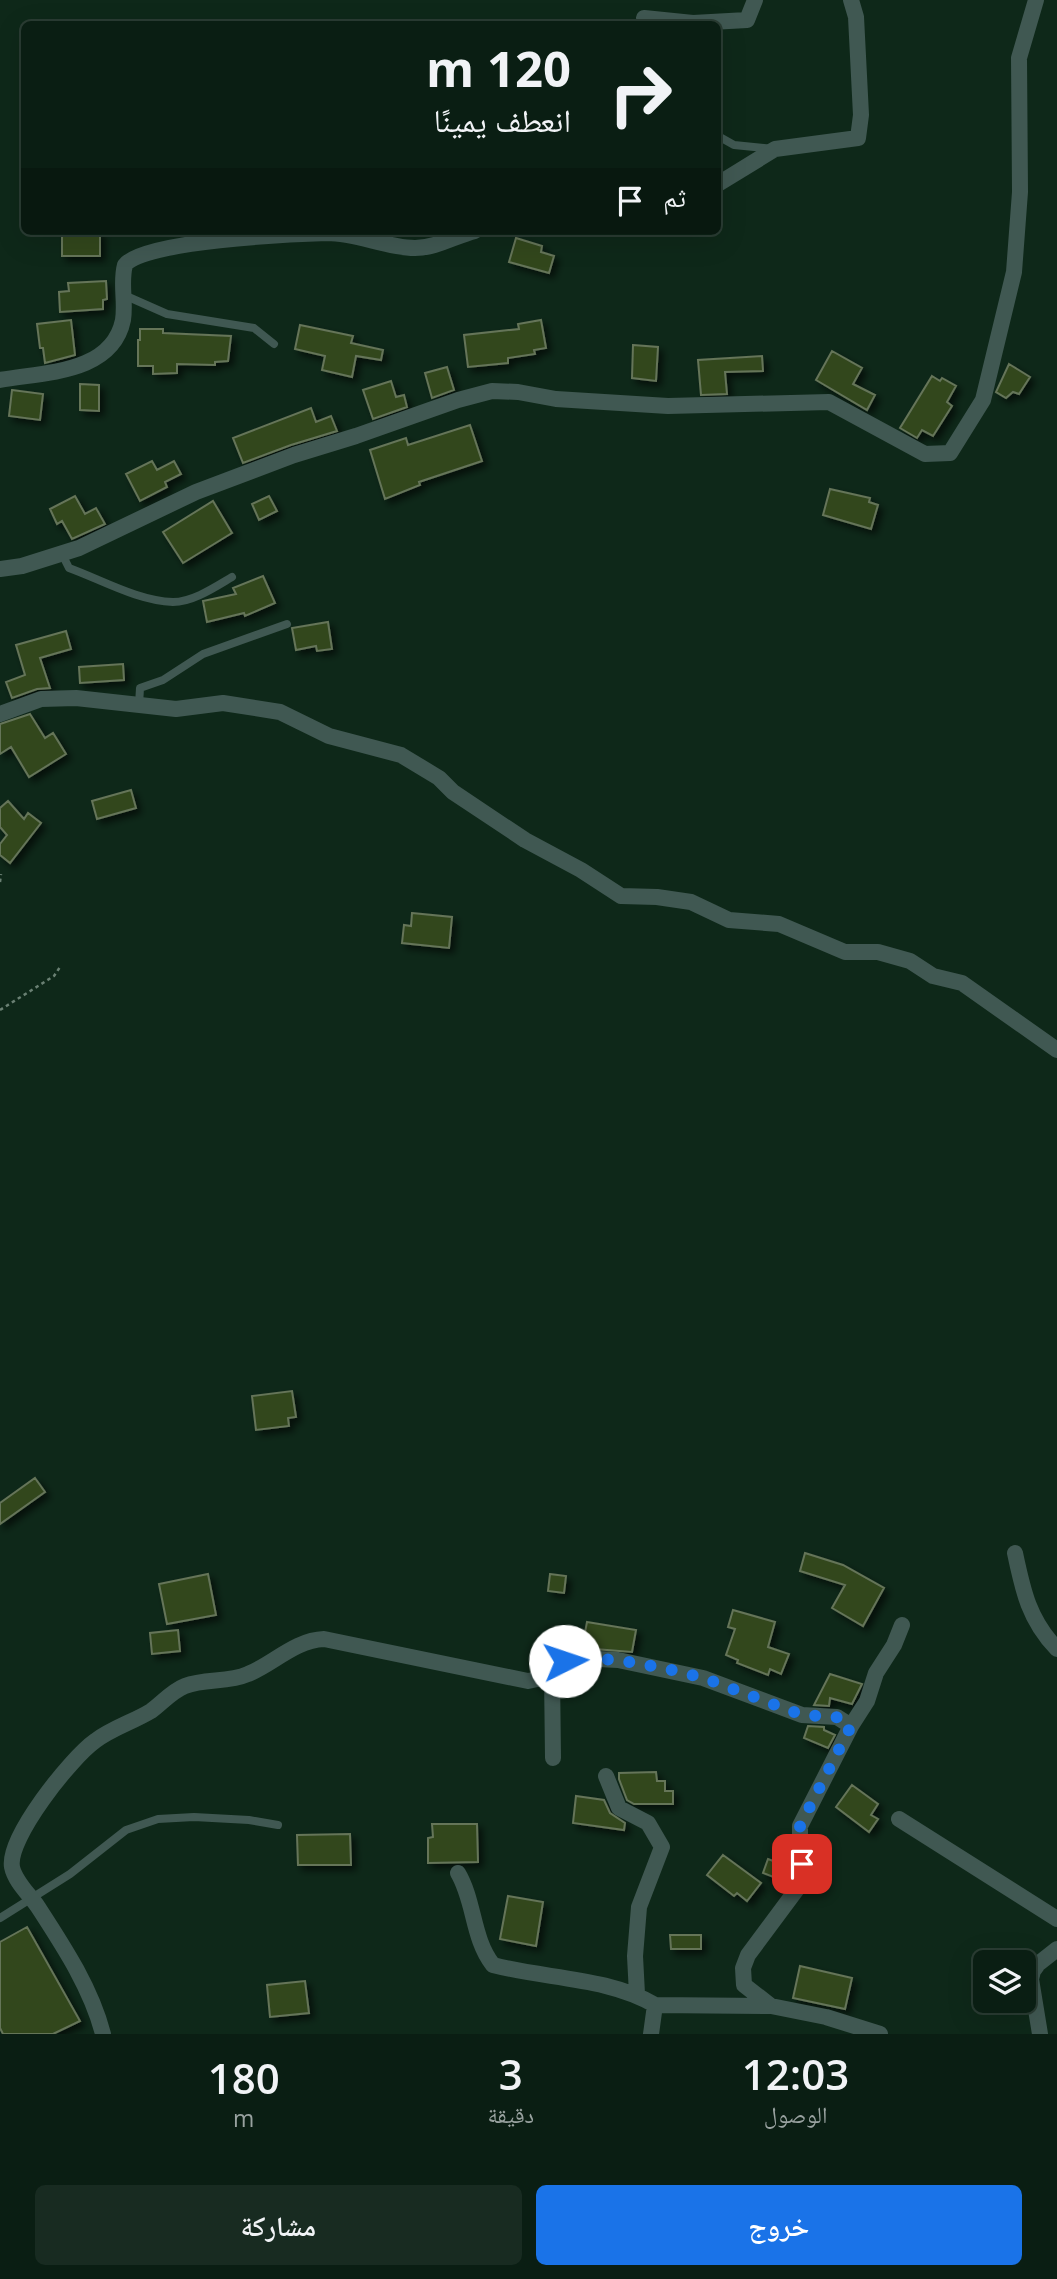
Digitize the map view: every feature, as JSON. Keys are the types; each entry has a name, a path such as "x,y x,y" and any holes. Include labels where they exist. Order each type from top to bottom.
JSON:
{"street":[{"path":"721,21 747,20 754,0"},
{"path":"721,182 775,149 858,138 862,115 856,17 851,0"},
{"path":"0,569 62,554 134,524 196,492 281,459 492,391 518,392 556,399 668,406 829,402 925,454 950,453 983,400 1014,272 1020,192 1019,58 1036,0"},
{"path":"645,18 674,21"},
{"path":"0,380 65,369 102,355 119,332 124,313 123,271 128,261 145,253 179,246 304,235"},
{"path":"345,235 418,248 462,235"},
{"path":"0,715 41,699 76,698 176,709 223,703 280,712 329,736 401,755 439,778 453,792 525,840 581,870 621,896 691,902 729,920 779,924 845,951 878,952 910,961 933,976 962,983 1057,1050"},
{"path":"1016,1553 1031,1614 1057,1649"},
{"path":"771,2006 744,1985 743,1968 748,1955 800,1885 800,1826 851,1726 867,1702 876,1673 894,1645 902,1625"},
{"path":"103,2034 80,1978 14,1873 13,1853 48,1791 88,1746 98,1738 144,1715 186,1686 247,1675 305,1642 324,1639 534,1681 552,1674 565,1661 579,1658 618,1660 704,1678 802,1715 836,1717 851,1726"},
{"path":"552,1674 553,1758"},
{"path":"606,1776 619,1808 648,1823 662,1847 639,1907 635,1956 637,1994"},
{"path":"899,1819 1057,1919"},
{"path":"458,1873 466,1887 484,1954 493,1965 637,1994 655,2005 771,2006 826,2017 880,2034"},
{"path":"1040,2034 1031,1979 1033,1971 1057,1949"},
{"path":"652,2034 655,2005"}],"lane":[{"path":"721,138 734,145 775,149"},
{"path":"124,296 167,314 254,328 274,344"},
{"path":"62,554 69,568 149,598 174,602 209,591 232,577"},
{"path":"139,705 140,688 163,680 203,654 287,624"},
{"path":"0,1917 70,1874 126,1829 158,1819 194,1817 249,1820 278,1825"}],"path":[{"path":"0,882 1,874"},
{"path":"0,1010 54,976 60,967"}],"building":[{"path":"62,235 100,235 100,256 62,256"},
{"path":"516,238 542,246 541,252 554,256 549,273 509,262"},
{"path":"106,281 107,299 103,300 103,309 60,312 59,292 69,291 68,283"},
{"path":"71,320 75,355 45,363 37,324"},
{"path":"541,320 546,348 534,350 535,354 508,358 508,363 468,367 464,335 519,329 518,324"},
{"path":"300,325 353,336 351,343 383,350 381,360 356,356 352,377 322,370 325,356 295,349"},
{"path":"140,329 163,329 163,333 231,336 228,361 215,362 215,365 177,364 177,373 153,374 153,366 138,366"},
{"path":"633,345 658,347 656,381 632,378"},
{"path":"832,351 862,368 853,384 875,395 867,410 816,380"},
{"path":"762,356 763,371 725,372 727,394 701,395 698,360"},
{"path":"1009,364 1030,377 1019,394 1013,392 1006,398 996,392"},
{"path":"447,367 454,390 432,398 425,373"},
{"path":"932,376 956,386 947,402 952,406 933,436 922,430 917,438 900,428"},
{"path":"391,381 396,397 404,395 407,407 373,419 363,390"},
{"path":"80,384 99,385 99,411 80,410"},
{"path":"12,390 43,394 40,420 9,416"},
{"path":"311,408 316,422 331,416 337,431 243,463 233,438"},
{"path":"470,425 482,461 419,482 420,485 385,499 370,450 406,438 408,445"},
{"path":"152,461 157,470 174,461 181,474 165,482 167,487 140,501 126,474"},
{"path":"830,489 870,498 869,502 878,505 871,529 823,515"},
{"path":"75,496 85,514 96,508 105,524 72,539 62,521 57,524 50,509"},
{"path":"269,496 277,511 259,520 252,504"},
{"path":"213,501 232,533 183,563 163,532"},
{"path":"263,576 275,603 245,616 244,613 207,622 203,601 236,594 233,588"},
{"path":"328,622 332,649 317,651 316,646 296,650 292,628"},
{"path":"66,631 71,649 40,658 50,688 37,689 12,698 6,682 25,675 16,645"},
{"path":"123,664 124,680 80,683 79,667"},
{"path":"30,714 45,738 53,733 66,754 29,777 11,747 0,754 0,724"},
{"path":"131,790 136,808 97,819 92,801"},
{"path":"8,801 24,819 28,813 41,823 10,863 0,855 0,844 7,835 0,827 0,808"},
{"path":"412,913 452,917 449,948 402,943 404,925 411,926"},
{"path":"292,1391 296,1417 288,1418 289,1426 256,1430 252,1396"},
{"path":"35,1478 45,1492 0,1524 0,1503"},
{"path":"805,1553 843,1565 884,1588 863,1626 832,1608 845,1585 800,1571"},
{"path":"208,1574 216,1615 167,1624 159,1584"},
{"path":"550,1574 566,1576 564,1593 548,1591"},
{"path":"733,1610 775,1622 768,1647 789,1654 781,1674 770,1669 768,1675 737,1663 738,1660 726,1655 735,1629 728,1627"},
{"path":"587,1622 636,1630 632,1652 582,1648"},
{"path":"178,1630 180,1651 152,1654 150,1633"},
{"path":"830,1674 862,1684 852,1704 830,1698 829,1706 814,1705"},
{"path":"808,1726 824,1727 824,1730 835,1735 828,1748 804,1738"},
{"path":"656,1772 657,1781 665,1781 665,1791 673,1791 673,1804 634,1804 627,1800 619,1773"},
{"path":"852,1785 878,1804 871,1815 878,1819 869,1832 836,1807"},
{"path":"576,1796 604,1800 610,1813 625,1823 624,1830 573,1823"},
{"path":"432,1824 477,1824 478,1862 428,1863 428,1838 433,1837"},
{"path":"350,1834 351,1865 298,1865 297,1835"},
{"path":"723,1855 761,1883 747,1901 737,1893 734,1896 707,1875"},
{"path":"768,1859 789,1867 784,1881 763,1873"},
{"path":"508,1896 543,1902 536,1946 500,1939"},
{"path":"27,1927 80,2021 53,2034 3,2034 0,2028 0,1942"},
{"path":"670,1935 701,1935 701,1949 671,1949"},
{"path":"800,1966 852,1978 845,2009 793,1998"},
{"path":"305,1981 309,2013 270,2017 267,1985"}],"route":[{"path":"565,1661 579,1658 618,1660 663,1668 704,1678 802,1715 836,1717 851,1726 800,1826 802,1864"}]}
